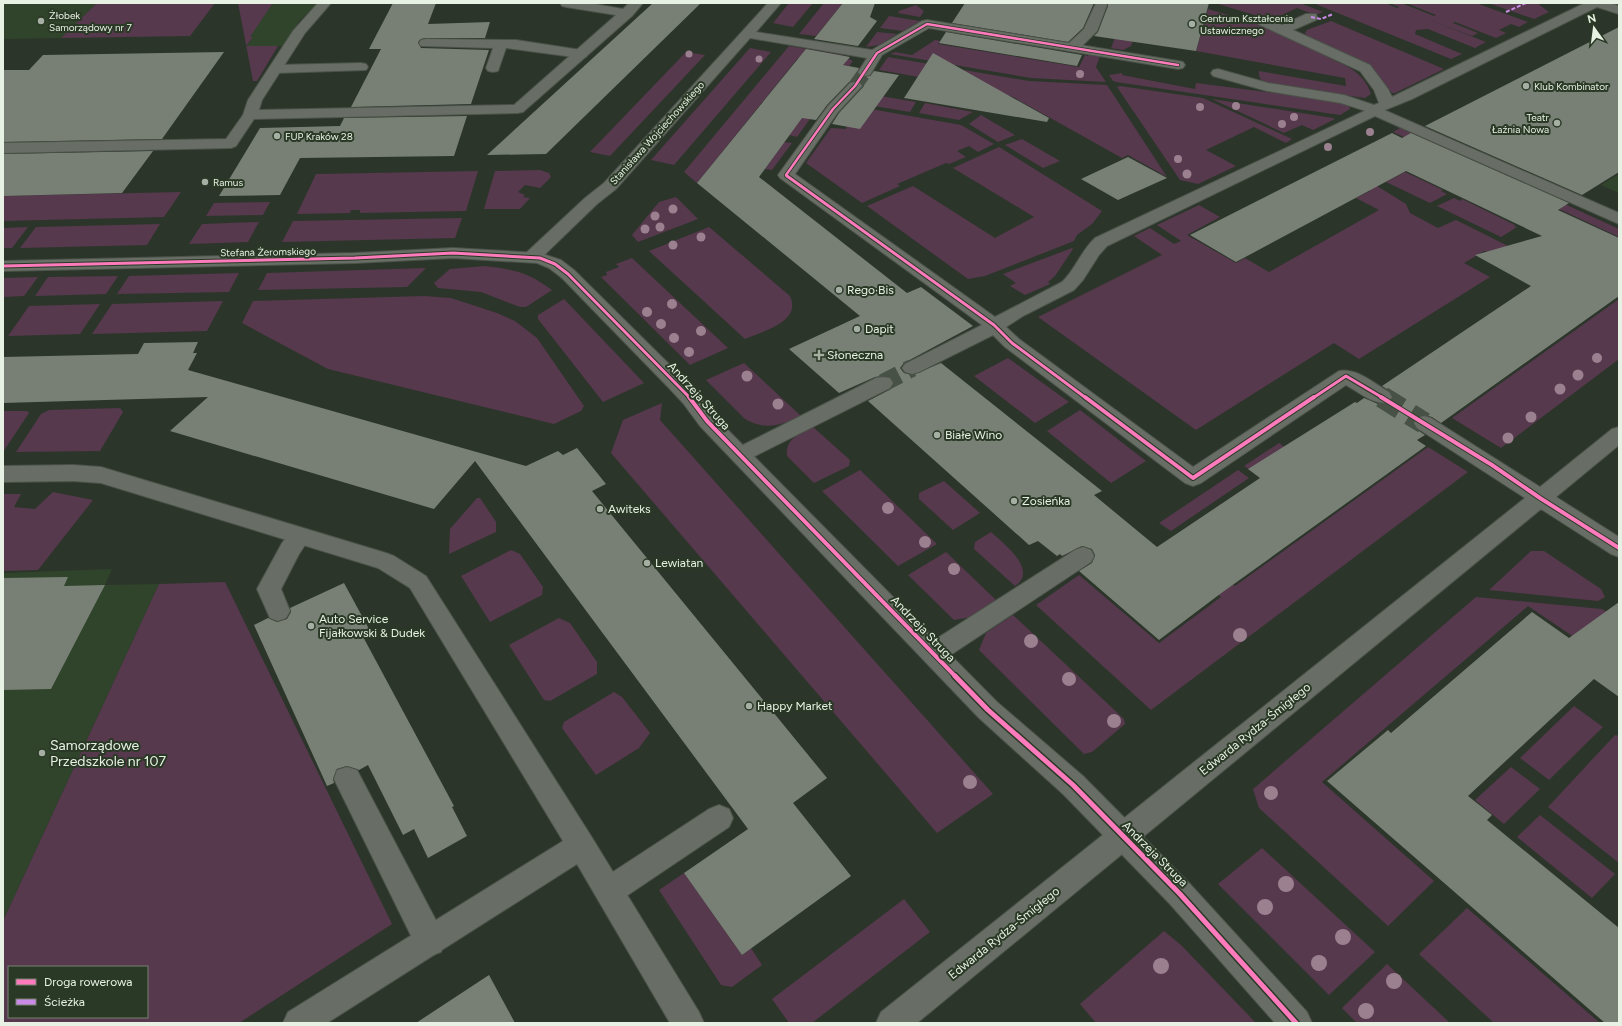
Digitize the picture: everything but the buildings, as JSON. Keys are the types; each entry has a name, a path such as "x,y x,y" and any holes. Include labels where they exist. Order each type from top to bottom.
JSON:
{"street":[{"path":"3,148 231,143 250,115 255,100 300,31 325,3"},
{"path":"566,3 627,13"},
{"path":"250,115 518,110 637,3"},
{"name":"Stanisława Wojciechowskiego","path":"532,257 591,201 610,186 775,3"},
{"path":"912,368 983,333 994,325 1068,286 1074,280 1095,247 1101,242 1596,3 1619,10"},
{"path":"1073,47 1090,31 1101,5"},
{"path":"1282,30 1311,17"},
{"path":"1263,21 1365,68 1381,89 1381,107"},
{"path":"1178,65 927,24 876,55 860,79 833,108 786,175 994,325 1012,344 1193,478 1346,376 1382,398"},
{"path":"747,34 876,55"},
{"path":"426,43 530,45 581,54"},
{"path":"493,68 501,44"},
{"path":"276,69 362,68"},
{"path":"1218,73 1267,87 1344,99 1381,107 1619,219"},
{"name":"Stefana Żeromskiego","path":"3,266 355,258 452,253 532,257"},
{"name":"Andrzeja Struga","path":"532,257 555,264 568,274 681,388 707,421 988,710 1073,786 1208,923 1296,1023"},
{"path":"740,455 883,383"},
{"path":"1424,423 1492,465 1540,498 1619,548"},
{"name":"Edwarda Rydza-Śmigłego","path":"892,1023 1124,837 1619,434"},
{"path":"3,474 72,473 101,475 386,562 418,582 581,845 688,1023"},
{"path":"278,611 269,589 290,549 300,536"},
{"path":"934,653 1083,556"},
{"path":"348,779 430,941"},
{"path":"609,891 719,818"},
{"path":"299,1023 581,845"}],"shaded area":[{"name":"Żłobek Samorządowy nr 7","path":"3,3 97,3 61,38 3,39"},
{"path":"97,3 215,3 190,36 61,38"},
{"path":"238,3 273,3 250,37 253,37 246,46"},
{"path":"273,3 318,3 300,20 283,46 246,47 253,37 249,37"},
{"path":"789,3 813,3 793,27 773,23"},
{"path":"824,3 843,3 816,36 799,34"},
{"path":"1215,3 1300,3 1323,12 1315,15 1297,8 1271,20"},
{"path":"1313,3 1385,3 1397,8 1399,7 1389,3 1401,3 1434,16 1436,15 1406,3 1476,3 1528,22 1519,27 1511,24 1499,30 1506,33 1496,38 1455,22 1453,23 1478,33 1472,36 1427,19 1486,42 1475,48 1428,29 1416,30 1415,34 1462,54 1451,59"},
{"path":"1488,3 1537,3 1549,12 1534,19"},
{"path":"916,5 924,11 920,17 898,13 899,11"},
{"path":"1127,7 1144,9 1131,46 1123,50 1111,48"},
{"path":"1208,9 1255,23 1335,58 1333,60 1356,72 1361,77 1371,94 1365,98 1272,85 1264,82 1259,77 1259,71 1346,86 1345,78 1196,51"},
{"path":"889,16 920,21 903,31 880,28"},
{"path":"1331,21 1444,69 1395,93 1392,93 1372,69 1306,35 1305,33 1307,30"},
{"path":"877,32 897,34 879,45 866,47"},
{"path":"935,40 940,41 938,44 1079,67 1085,55 1088,56 1089,54 1100,56 1096,67 1106,82 1031,78 890,54 895,52 912,55"},
{"path":"246,46 278,46 257,81 253,81"},
{"path":"789,46 842,55 853,61 849,66 798,58 697,183 684,172"},
{"path":"750,48 771,52 674,165 651,160"},
{"path":"686,52 705,55 610,156 590,152"},
{"path":"888,57 1029,81 1107,85 1167,177 1128,155 1122,158 1013,97 993,90 879,70"},
{"path":"1122,73 1122,75 1195,89 1196,83 1344,102 1350,109 1340,115 1116,82 1113,81 1109,75"},
{"path":"1120,86 1203,98 1292,139 1286,143 1254,127 1206,150 1236,166 1198,184 1180,180 1117,87"},
{"path":"863,93 916,102 910,112 856,103"},
{"path":"1212,99 1335,119 1313,130 1302,125 1284,133"},
{"path":"925,103 973,112 959,120 919,113"},
{"path":"854,106 961,125 994,144 978,152 969,146 957,151 966,157 949,164 946,163 897,184 900,186 862,203 806,163 831,128 846,129"},
{"path":"807,111 815,112 797,137 789,135"},
{"path":"981,115 1015,135 998,142 969,124"},
{"path":"1400,128 1619,229 1619,237 1393,132"},
{"path":"1022,139 1060,161 1043,168 1005,145"},
{"path":"784,142 792,143 772,170 765,169"},
{"path":"999,147 1102,211 1092,224 1077,235 1074,241 985,276 968,279 867,206 913,186 995,238 1034,217 953,168"},
{"path":"540,170 549,173 551,177 540,188 525,185 518,192 525,195 523,197 530,198 520,209 484,209 495,171"},
{"path":"478,171 466,211 360,213 360,210 351,210 350,213 297,214 316,174"},
{"path":"1405,172 1443,190 1441,191 1447,194 1430,203 1386,182"},
{"path":"1619,174 1619,193 1601,185"},
{"path":"1369,181 1406,204 1410,213 1438,228 1456,220 1508,246 1490,252 1484,251 1464,263 1490,277 1359,359 1334,343 1196,430 1038,317 1162,255 1134,236 1150,228 1174,244 1181,241 1157,225 1199,205 1220,217 1187,235 1236,263 1245,258 1269,272 1379,210 1356,198 1370,191 1360,186"},
{"path":"181,192 164,217 3,221 3,196"},
{"path":"676,197 698,219 638,242 632,235 659,202"},
{"path":"1454,198 1460,201 1462,199 1517,227 1501,237 1437,206"},
{"path":"270,202 263,215 206,216 214,203"},
{"path":"462,218 455,238 282,242 293,221"},
{"path":"259,222 248,242 189,244 202,224"},
{"path":"160,224 147,245 20,248 36,227"},
{"path":"28,227 12,248 3,248 3,228"},
{"path":"709,227 790,296 792,305 791,313 786,319 770,329 745,339 649,251"},
{"path":"1072,248 1073,249 1055,276 1048,282 1050,284 1025,295 1010,286 1016,283 1003,274"},
{"path":"632,258 728,348 690,365 601,277 607,275 606,272 619,267 616,264"},
{"path":"485,266 520,272 535,279 552,290 526,307 520,307 481,292 438,288 434,283 450,269"},
{"path":"426,268 407,287 258,290 267,273"},
{"path":"239,273 229,292 117,294 129,276"},
{"path":"118,276 106,294 35,296 48,277"},
{"path":"38,277 24,296 3,297 3,278"},
{"path":"424,296 451,298 497,313 515,321 537,338 584,406 581,411 554,424 328,369 242,323 253,301"},
{"path":"564,299 644,383 603,402 538,319 538,315"},
{"path":"1619,299 1619,359 1501,448 1452,418"},
{"path":"223,301 207,331 92,334 112,304"},
{"path":"100,304 80,334 8,336 29,306"},
{"path":"1008,358 1069,402 1035,423 974,376"},
{"path":"744,363 801,416 780,424 766,426 752,423 745,419 706,380"},
{"path":"662,403 660,420 993,794 937,833 611,453 623,420"},
{"path":"120,408 123,412 100,451 16,452 41,414 49,410"},
{"path":"1080,410 1146,461 1111,483 1047,431"},
{"path":"3,411 27,411 29,413 3,452"},
{"path":"813,427 850,460 849,466 814,483 787,456 788,445 794,437"},
{"path":"1279,443 1290,451 1256,474 1244,466"},
{"path":"1428,447 1468,472 1151,710 1036,605 1079,575 1159,643 1221,597 1216,592 1230,582 1235,586"},
{"path":"860,470 937,544 898,566 822,491"},
{"path":"1238,470 1249,478 1171,531 1159,523"},
{"path":"944,481 980,513 953,530 919,499 919,493"},
{"path":"53,492 93,500 38,570 3,571 3,494 21,494 14,507 35,509"},
{"path":"477,498 480,498 496,522 496,532 449,554 450,529"},
{"path":"991,532 1010,550 1021,565 1023,572 1021,580 1015,586 974,549 975,542"},
{"path":"511,550 520,554 543,587 542,595 490,622 461,576"},
{"path":"1531,551 1544,551 1601,589 1605,597 1598,601 1489,590"},
{"path":"946,552 997,601 971,617 954,620 908,575"},
{"name":"Samorządowe Przedszkole nr 107","path":"112,569 105,585 159,584 3,921 3,573"},
{"path":"225,582 392,924 239,1023 3,1023 3,921 159,584"},
{"path":"1476,597 1602,609 1619,620 1596,652 1528,606 1322,782 1434,881 1388,926 1259,808 1253,789"},
{"path":"1013,615 1124,719 1125,724 1092,752 1084,754 979,650 986,633"},
{"path":"559,618 570,623 597,662 597,674 550,701 544,700 509,645"},
{"path":"614,692 622,697 650,733 639,748 596,775 562,728 564,722"},
{"path":"1574,706 1603,727 1549,780 1520,758"},
{"path":"1615,735 1619,736 1619,863 1548,807"},
{"path":"1511,767 1540,789 1504,824 1475,800"},
{"path":"1540,815 1615,874 1592,898 1517,837"},
{"path":"1262,848 1375,952 1329,995 1218,884"},
{"path":"684,873 742,955 751,948 762,965 732,987 721,985 659,890"},
{"path":"904,899 930,932 812,1023 789,1023 772,999"},
{"path":"1467,908 1600,1023 1494,1023 1419,954"},
{"path":"1164,931 1181,945 1256,1023 1096,1023 1080,1004"},
{"path":"1387,964 1450,1023 1357,1023 1342,1008"}],"tunnel":[{"path":"855,86 865,72"},
{"path":"883,383 912,368"},
{"path":"1384,398 1382,397 1424,423"}],"marked path":[{"path":"1506,12 1526,3"},
{"path":"1311,17 1321,19 1333,14"}],"cycle path":[{"path":"1178,65 927,24 877,53 855,86 833,109 786,175 994,325 1012,343 1193,478 1346,376 1492,465 1540,498 1619,548"},
{"path":"3,266 355,258 453,253 540,258 555,264 568,274 676,383 690,398 707,421 988,710 1073,785 1180,894 1296,1023"}],"place":[{"name":"Żłobek Samorządowy nr 7","path":"41,21"},
{"name":"Centrum Kształcenia Ustawicznego","path":"1192,24"},
{"name":"Klub Kombinator","path":"1526,86"},
{"name":"Teatr Łaźnia Nowa","path":"1557,123"},
{"name":"FUP Kraków 28","path":"277,136"},
{"name":"Ramus","path":"205,182"},
{"name":"Rego·Bis","path":"839,290"},
{"name":"Dapit","path":"857,329"},
{"name":"Słoneczna","path":"819,355"},
{"name":"Białe Wino","path":"937,435"},
{"name":"Zosieńka","path":"1014,501"},
{"name":"Awiteks","path":"600,509"},
{"name":"Lewiatan","path":"647,563"},
{"name":"Auto Service Fijałkowski & Dudek","path":"311,626"},
{"name":"Happy Market","path":"749,706"},
{"name":"Samorządowe Przedszkole nr 107","path":"42,753"}]}
